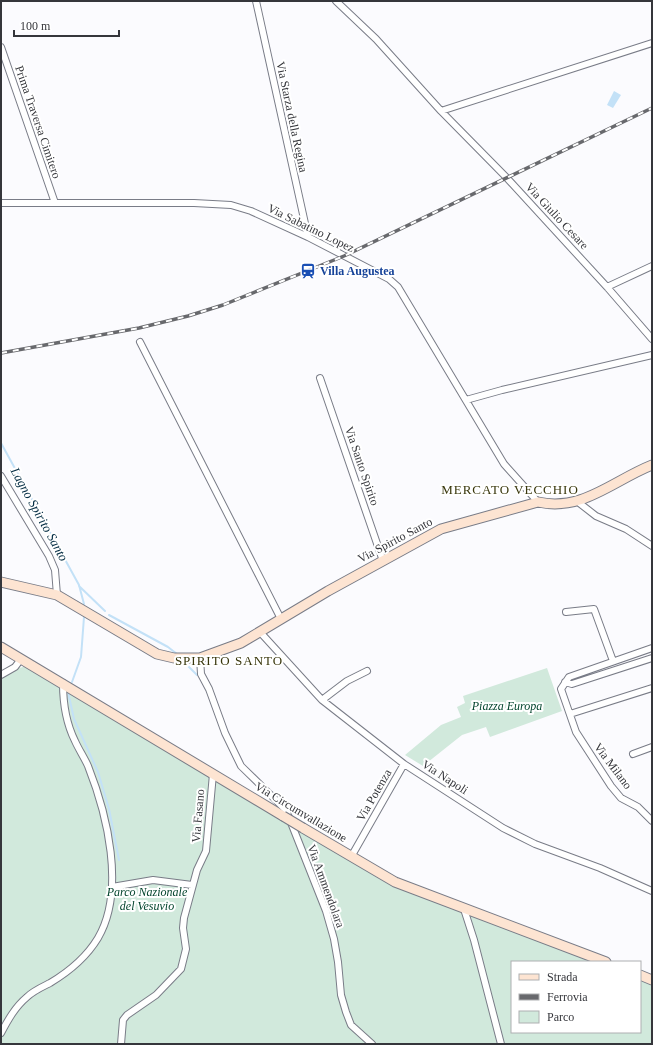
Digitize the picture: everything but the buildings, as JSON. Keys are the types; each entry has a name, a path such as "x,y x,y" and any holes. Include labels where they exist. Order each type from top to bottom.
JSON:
{"street":[{"name":"Via Starza della Regina","path":"256,1 308,237"},
{"path":"336,1 376,39 441,111 652,43"},
{"name":"Prima Traversa Cimitero","path":"1,47 54,203"},
{"name":"Via Giulio Cesare","path":"441,111 506,177 607,287 652,339"},
{"name":"Via Sabatino Lopez","path":"1,203 194,202 231,204 251,211 308,237 389,279 398,287 504,464 538,502"},
{"path":"607,287 652,266"},
{"path":"140,342 281,619"},
{"path":"466,400 502,390 652,355"},
{"name":"Via Santo Spirito","path":"320,378 382,561"},
{"name":"Via Spirito Santo","path":"1,582 57,595 156,654 174,658 200,658 241,643 328,590 441,529 538,502 552,505 578,502 652,465"},
{"path":"1,476 55,570 57,595"},
{"path":"578,502 596,516 626,529 652,546"},
{"path":"566,612 594,609 613,661"},
{"name":"Via Napoli","path":"260,632 322,700 404,764 503,828 535,844 594,865 652,891"},
{"name":"Via Circumvallazione","path":"1,647 395,882 603,961"},
{"path":"652,648 569,677 565,682 572,684 652,658"},
{"name":"Via Ammendolara","path":"200,658 201,674 209,689 225,733 241,766 286,810 326,911 334,939 341,995 346,1012 351,1025 372,1044"},
{"path":"1,675 15,667 21,659"},
{"path":"322,700 347,682 367,671"},
{"name":"Via Milano","path":"565,682 561,689 585,748 621,798 638,807 652,821"},
{"path":"1,1034 15,1008 27,996 64,975 86,957 98,937 110,908 112,887 110,855 103,809 88,765 74,740 67,718 63,703 63,683"},
{"path":"570,714 652,688"},
{"path":"633,754 652,747"},
{"name":"Via Potenza","path":"351,857 404,764"},
{"name":"Via Fasano","path":"121,1044 123,1020 127,1015 156,995 181,969 186,949 183,928 192,885 206,851 214,774"},
{"path":"112,887 153,880 192,885"},
{"path":"464,909 474,940 501,1044"},
{"path":"641,975 652,980"}],"green space":[{"name":"Parco Nazionale del Vesuvio","path":"37,663 403,883 608,961 511,961 511,1033 641,1033 641,973 652,978 652,1044 1,1044 1,673"},
{"name":"Piazza Europa","path":"547,668 562,711 490,737 486,727 462,735 423,766 405,755 441,725 461,717 457,707 465,703 463,696"}],"water":[{"path":"614,91 621,95 613,108 607,105"}],"waterway":[{"name":"Lagno Spirito Santo","path":"1,443 79,585 84,604"},
{"path":"79,586 105,611"},
{"path":"109,615 168,647 177,654"},
{"path":"72,682 81,657 84,617"},
{"path":"187,665 197,675"},
{"path":"68,692 74,719 98,772 109,809 119,860"}],"railway":[{"path":"1,353 139,328 188,316 223,305 344,256 652,108"}],"place":[{"name":"Villa Augustea","path":"308,271"}],"district":[{"name":"MERCATO VECCHIO","path":"510,489"},
{"name":"SPIRITO SANTO","path":"229,660"}]}
